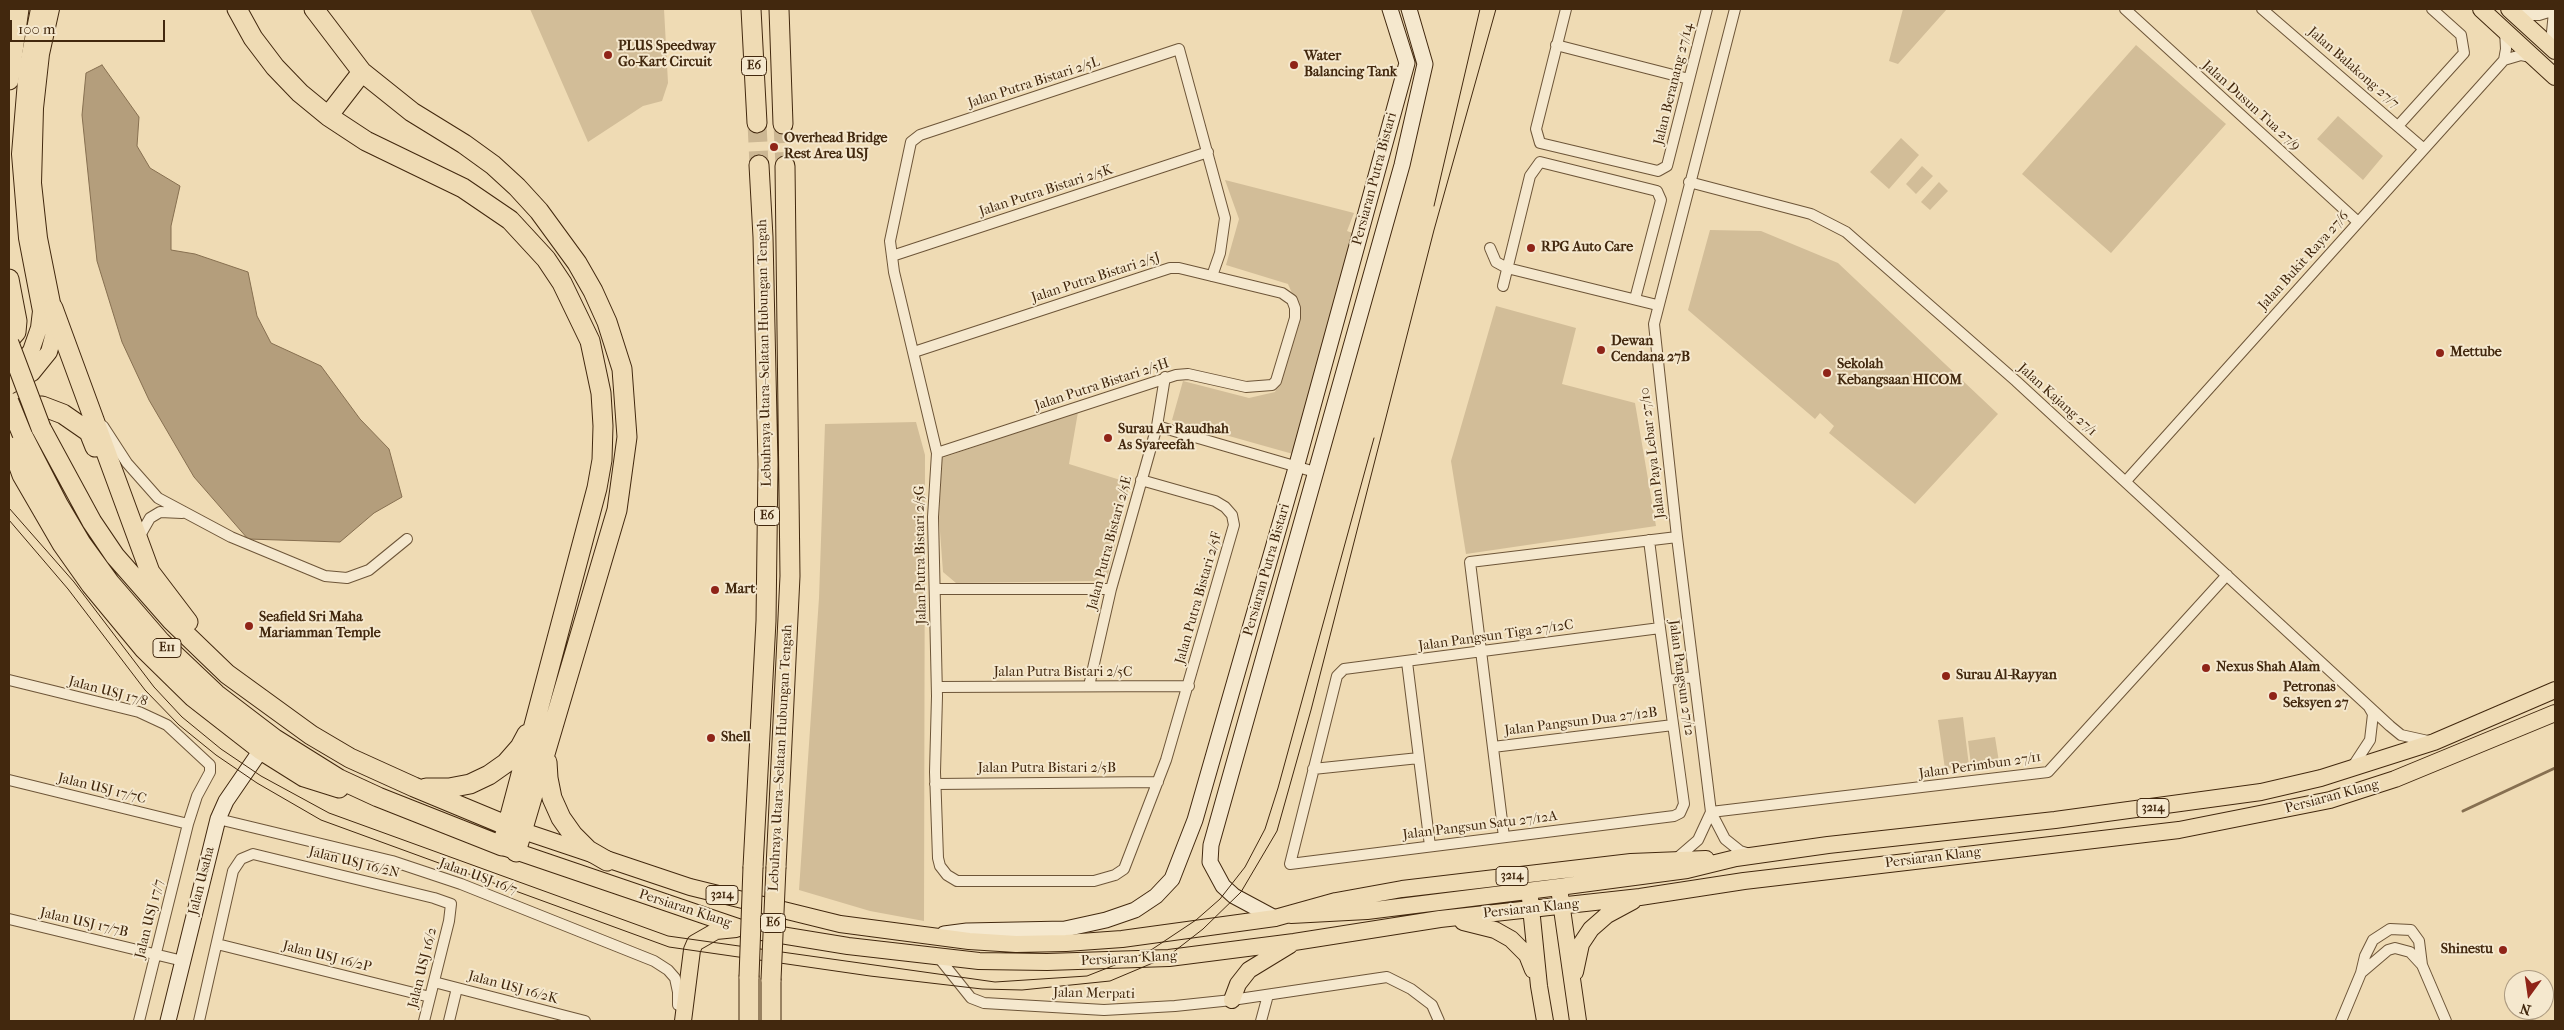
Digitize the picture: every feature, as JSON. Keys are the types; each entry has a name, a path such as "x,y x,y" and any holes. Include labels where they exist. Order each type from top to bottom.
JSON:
{"highway":[{"path":"9,80 19,9"},
{"path":"236,9 253,38 275,67 300,93 328,116 366,141 463,188 510,220 531,241 557,275 576,308 590,341 601,393 602,460 585,535 538,716 516,828"},
{"path":"314,9 362,72 412,112 464,144 493,165 539,211 577,263 607,322 617,347 622,369 627,413 622,483 609,544 547,757 548,778 552,798 560,818 588,850 606,861"},
{"name":"E6","path":"751,9 757,122"},
{"name":"E6","path":"779,9 783,124"},
{"path":"328,116 362,72"},
{"name":"Lebuhraya Utara–Selatan Hubungan Tengah","path":"749,1021 753,867 766,621 768,464 763,237 759,165"},
{"name":"Lebuhraya Utara–Selatan Hubungan Tengah","path":"771,1021 771,980 790,576 785,166"},
{"path":"9,279 17,321 16,332 9,341"},
{"path":"47,309 88,402 123,494 134,531"},
{"name":"E11","path":"9,341 41,428 92,522 115,556 147,595 192,643 250,692 317,739 350,758 414,787 516,828"},
{"name":"E11","path":"9,402 15,436 81,542 110,583 161,642 216,694 268,734 332,775 378,798 509,849"},
{"path":"9,416 20,407 42,406 63,414 89,432 134,531 150,572 183,616 250,692"},
{"path":"15,436 22,475"},
{"path":"9,461 22,475 62,544 91,585 144,649 193,697 261,750 304,777 378,798"},
{"path":"414,787 449,788 470,784 489,775 506,763 520,747 538,716"},
{"path":"509,849 552,736"}],"main road":[{"path":"9,386 32,373 49,352 54,333 27,238 20,154 27,69 39,9"},
{"path":"9,365 24,359 31,351 47,309 34,184 35,108 41,54 51,9"},
{"name":"Persiaran Putra Bistari","path":"927,936 967,932 1065,929 1106,920 1135,910 1156,896 1172,879 1194,820 1296,468 1407,63 1390,9"},
{"name":"Persiaran Putra Bistari","path":"1275,918 1234,896 1223,886 1210,862 1212,845 1402,165 1425,64 1409,9"},
{"path":"2480,9 2555,77"},
{"path":"2509,9 2555,51"},
{"name":"Persiaran Klang","path":"516,828 606,861 690,887 840,924 969,941 1066,943 1122,938 1292,915 1367,911 1530,891 1687,870 1753,855 2198,802 2261,792 2321,778 2434,742 2555,690"},
{"name":"Persiaran Klang","path":"509,849 744,929 939,958 1046,962 1169,958 1294,942 1440,920 1640,897 1839,869 2179,830 2330,800 2395,779 2555,714"},
{"name":"Jalan Usaha","path":"168,1021 218,819 226,801 261,750"},
{"name":"Persiaran Klang","path":"1292,915 1336,901 1402,889 1676,859 1736,858"},
{"path":"1559,887 1578,1021"},
{"name":"3214","path":"1530,891 1538,986 1545,1021"},
{"path":"1573,983 1581,944 1590,929 1607,915 1640,897"},
{"path":"1440,920 1475,923 1495,930 1511,939 1527,955 1538,986"},
{"path":"683,1021 692,950 696,943 716,931 744,929"},
{"path":"1232,1000 1238,984 1249,970 1294,942"}],"street":[{"path":"1566,9 1556,45 1689,79"},
{"name":"Jalan Beranang 27/14","path":"1556,45 1536,129 1540,143 1658,172 1667,166 1707,9"},
{"name":"Jalan Paya Lebar 27/10","path":"1735,9 1657,304 1654,324 1655,354 1676,537 1711,812 1725,839 1740,851 1753,855"},
{"name":"Jalan Dusun Tua 27/9","path":"2125,9 2358,222"},
{"name":"Jalan Balakong 27/7","path":"2262,9 2424,149"},
{"path":"2398,126 2464,53 2461,35 2432,9"},
{"path":"2514,9 2531,15 2554,11 2552,32 2555,42"},
{"path":"2505,32 2506,49 2504,60 2521,56 2532,57"},
{"name":"Jalan Putra Bistari 2/5L","path":"908,152 911,142 920,135 1179,49 1208,152"},
{"name":"Jalan Bukit Raya 27/6","path":"2126,481 2504,60"},
{"name":"Jalan Putra Bistari 2/5G","path":"908,152 890,241 894,272 937,453 933,517 937,687 936,784"},
{"path":"1208,152 1225,218 1220,253 1212,276"},
{"name":"Jalan Putra Bistari 2/5K","path":"892,256 1208,152"},
{"path":"1503,286 1530,176 1540,162 1657,191 1661,200 1636,299"},
{"name":"Jalan Kajang 27/1","path":"1689,182 1803,212 1846,232 2016,381 2402,735 2414,740 2434,742"},
{"path":"1490,248 1496,262 1508,268 1657,304"},
{"name":"Jalan Putra Bistari 2/5J","path":"914,352 1170,268 1179,268 1282,293 1292,300 1295,318 1276,381"},
{"name":"Jalan Putra Bistari 2/5H","path":"937,453 1165,377 1188,374 1256,388 1272,385 1276,381"},
{"name":"Jalan Putra Bistari 2/5E","path":"1089,686 1111,589 1140,480 1157,426 1165,377"},
{"path":"88,402 133,470 158,498 231,537 325,576 347,578 369,570 407,539"},
{"path":"1157,426 1315,472"},
{"name":"Jalan Putra Bistari 2/5F","path":"936,784 940,866 947,875 957,881 1094,881 1115,875 1124,869 1158,782 1189,686 1234,525 1232,515 1225,507 1214,501 1140,480"},
{"path":"134,531 160,512 186,513"},
{"path":"1504,837 1470,562 1676,537"},
{"name":"Jalan Pangsun 27/12","path":"1649,540 1684,804 1680,813 1674,816"},
{"name":"Jalan Perimbun 27/11","path":"1711,812 2048,772 2227,575"},
{"path":"935,589 1111,589"},
{"name":"Jalan Pangsun Tiga 27/12C","path":"1313,769 1337,676 1344,669 1660,628"},
{"path":"1407,662 1430,846"},
{"path":"1667,680 1694,677"},
{"name":"Jalan USJ 17/8","path":"9,680 139,712 167,725 210,765 210,772 197,796 188,824"},
{"name":"Jalan Putra Bistari 2/5C","path":"937,687 1189,686"},
{"path":"2353,767 2370,740 2373,714 2367,704"},
{"name":"Jalan Pangsun Dua 27/12B","path":"1493,747 1673,725"},
{"path":"1313,769 1419,758"},
{"name":"Jalan Pangsun Satu 27/12A","path":"1313,769 1290,864 1674,816"},
{"name":"Jalan USJ 17/7C","path":"9,780 188,824"},
{"name":"Jalan Putra Bistari 2/5B","path":"936,784 1158,782"},
{"path":"1676,859 1698,840 1711,812"},
{"name":"Jalan USJ 16/7","path":"218,819 392,861 461,884 654,962 668,970 674,978 678,992 678,1021"},
{"name":"Jalan USJ 17/7","path":"139,1021 188,824"},
{"name":"Jalan USJ 16/2N","path":"217,944 236,865 246,855 261,854 434,898 451,904 449,922"},
{"name":"Jalan USJ 17/7B","path":"9,919 182,961"},
{"name":"Jalan USJ 16/2","path":"424,1021 449,922"},
{"path":"2341,1021 2373,940 2390,929 2411,930 2419,941 2422,965 2446,1021"},
{"path":"199,1021 217,944"},
{"name":"Jalan USJ 16/2P","path":"217,944 430,997"},
{"path":"2361,973 2388,950 2395,948 2410,952 2422,965"},
{"name":"Jalan Merpati","path":"939,958 972,998 984,1003 1104,1010 1232,1000 1387,977 1411,989 1432,1005 1439,1021"},
{"name":"Jalan USJ 16/2K","path":"434,982 584,1021"},
{"path":"449,1021 457,988"},
{"path":"1261,1021 1268,995"}],"shaded area":[{"name":"PLUS Speedway Go-Kart Circuit","path":"530,9 664,9 668,83 662,101 643,106 588,142"},
{"path":"1903,9 1947,9 1898,64 1889,61"},
{"path":"2136,45 2226,124 2111,253 2022,174"},
{"path":"102,65 139,117 137,146 150,168 180,186 171,226 171,250 195,254 248,272 257,316 271,343 321,366 360,419 389,449 402,497 374,513 340,542 248,539 194,477 149,400 122,342 97,261 82,115 86,73"},
{"path":"2338,116 2383,156 2363,180 2317,139"},
{"path":"1901,138 1919,155 1889,189 1870,172"},
{"path":"1922,166 1933,176 1916,194 1906,184"},
{"path":"1225,180 1354,213 1347,231 1355,234 1293,454 1172,420 1183,381 1249,398 1275,392 1301,314 1288,284 1226,265 1239,219"},
{"path":"1939,182 1948,191 1930,210 1921,202"},
{"path":"1710,230 1761,231 1838,263 1998,414 1915,504 1829,433 1834,426 1820,413 1815,419 1688,310"},
{"path":"1496,306 1576,328 1562,384 1635,403 1656,526 1466,554 1451,461"},
{"path":"1078,412 1069,464 1130,483 1108,574 1094,581 956,583 943,572 939,518 942,458"},
{"path":"916,422 925,455 924,921 870,911 799,890 819,598 825,424"},
{"path":"1963,717 1969,766 1945,769 1938,720"},
{"path":"1995,737 1999,762 1971,765 1968,741"}],"waterway":[{"path":"2463,811 2555,768"}],"tunnel":[{"path":"757,123 759,165"},
{"path":"783,124 785,166"}],"tram line":[{"path":"1434,206 1480,9"},
{"path":"9,520 68,589 145,690 179,725 216,755 257,783 321,820 669,947 870,976 982,989 1022,990 1110,981 1167,957 1203,929 1241,892 1277,831 1311,710 1434,230 1496,9"},
{"path":"9,508 74,582 154,687 182,717 221,749 261,776 329,813 668,936 995,982 1087,976 1148,952 1196,920 1220,899 1245,867 1265,829 1278,788 1374,438"}],"place":[{"name":"PLUS Speedway Go-Kart Circuit","path":"608,55"},
{"name":"Water Balancing Tank","path":"1294,65"},
{"name":"Overhead Bridge Rest Area USJ","path":"774,147"},
{"name":"RPG Auto Care","path":"1531,248"},
{"name":"Dewan Cendana 27B","path":"1601,350"},
{"name":"Mettube","path":"2440,353"},
{"name":"Sekolah Kebangsaan HICOM","path":"1827,373"},
{"name":"Surau Ar Raudhah As Syareefah","path":"1108,438"},
{"name":"Mart","path":"715,590"},
{"name":"Seafield Sri Maha Mariamman Temple","path":"249,626"},
{"name":"Nexus Shah Alam","path":"2206,668"},
{"name":"Surau Al-Rayyan","path":"1946,676"},
{"name":"Petronas Seksyen 27","path":"2273,696"},
{"name":"Shell","path":"711,738"},
{"name":"Shinestu","path":"2503,950"}]}
